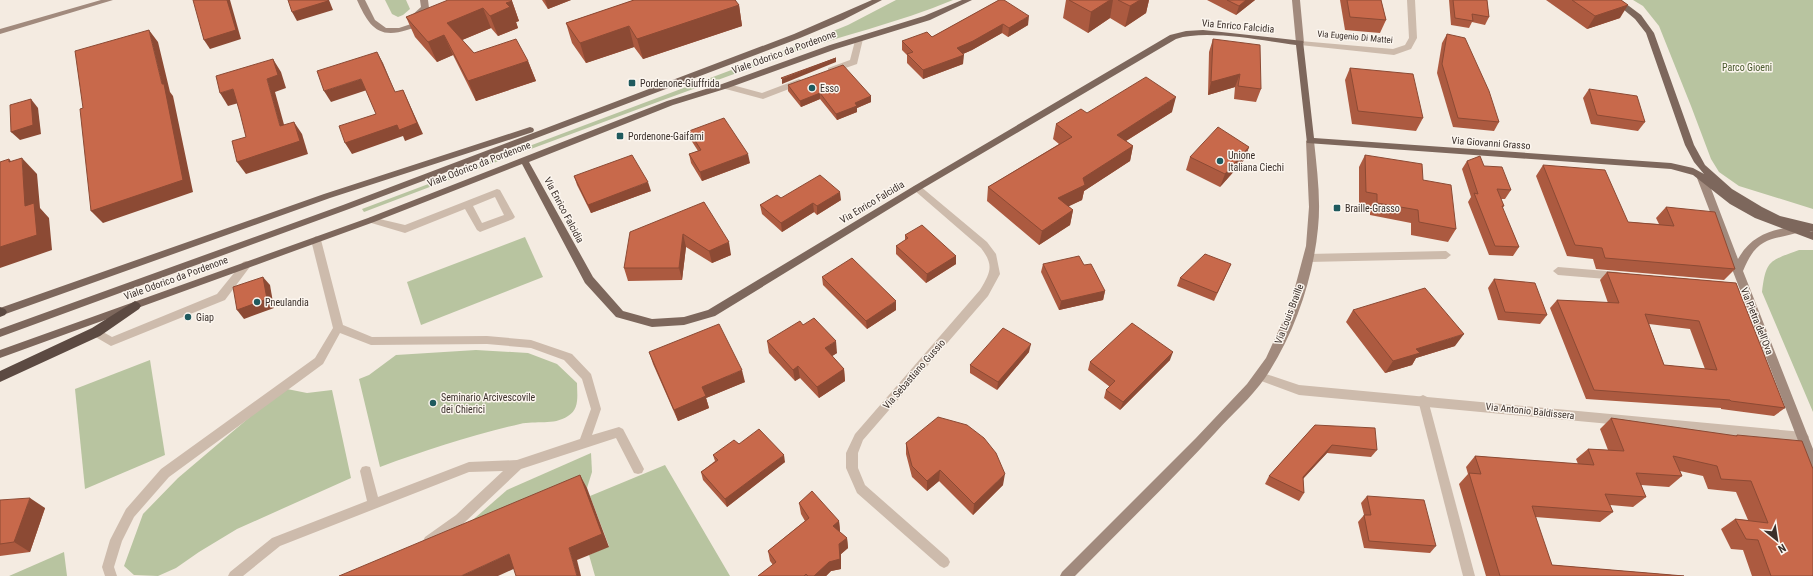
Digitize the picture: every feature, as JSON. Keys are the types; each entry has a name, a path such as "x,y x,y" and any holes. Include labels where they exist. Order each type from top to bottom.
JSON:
{"highway":[{"path":"0,378 96,332 135,306"}],"main road":[{"path":"0,32 109,0"},
{"path":"361,0 370,20 380,29 388,32 402,30 429,19"},
{"path":"374,24 384,26 411,20 420,14 425,8 424,0"},
{"name":"Viale Odorico da Pordenone","path":"0,333 346,207 797,36 878,0"},
{"name":"Viale Odorico da Pordenone","path":"0,354 371,220 670,103 725,86 833,47 927,18 968,0"},
{"path":"1296,0 1300,43"},
{"path":"1616,0 1638,17 1650,33 1694,156 1705,170 1734,194 1776,217 1812,231"},
{"name":"Via Enrico Falcidia","path":"524,160 589,280 620,314 652,323 684,321 711,313 917,188 1173,37 1186,33 1203,32 1300,43"},
{"name":"Via Louis Braille","path":"1066,576 1179,464 1260,376 1281,339 1297,298 1308,258 1313,230 1314,206 1310,141 1300,43"},
{"path":"0,312 340,191 637,96"},
{"name":"Via Giovanni Grasso","path":"1310,141 1671,166"},
{"path":"1671,166 1687,165 1693,162 1694,156"},
{"path":"1671,166 1690,170 1748,211 1794,230 1812,231"},
{"name":"Via Pietra dell'Ova","path":"1702,178 1743,287 1813,464"},
{"path":"1738,272 1742,259 1749,248 1757,241 1794,230"}],"street":[{"name":"Via Eugenio Di Mattei","path":"1300,43 1394,52 1408,47 1413,38 1411,0"},
{"path":"826,72 854,62 859,39"},
{"path":"725,86 764,96 805,80"},
{"name":"Via Sebastiano Gussio","path":"917,188 984,245 993,257 995,274 984,293 859,437 852,453 852,468 861,488 944,562"},
{"path":"371,220 405,229 467,204 497,192 510,217 480,228 467,204"},
{"path":"111,576 108,567 116,540 130,513 165,473 319,361 338,328 316,240"},
{"path":"1308,258 1446,255"},
{"path":"96,332 111,342 221,297 246,265"},
{"path":"1558,272 1629,277"},
{"path":"1731,286 1743,287"},
{"path":"338,328 371,341 488,340 532,344 568,357 587,377 596,409 584,442"},
{"name":"Via Antonio Baldissera","path":"1260,376 1299,390 1423,400 1803,437"},
{"path":"1423,400 1468,576"},
{"path":"234,576 276,542 470,467 517,465 584,442 620,432 638,469"},
{"path":"421,547 460,519 517,465"},
{"path":"366,471 374,504"}],"green space":[{"path":"385,0 406,0 410,9 398,17 392,14"},
{"path":"896,0 953,0 890,23 783,56 364,212 362,209 806,42 848,25"},
{"name":"Parco Gioeni","path":"1633,0 1813,0 1813,209 1739,186 1719,172 1711,159 1659,26 1643,6"},
{"path":"525,237 543,277 421,325 407,282"},
{"path":"1799,250 1813,250 1813,412 1762,292 1765,273 1771,263 1776,259"},
{"path":"476,350 528,353 557,364 577,383 577,401 574,410 568,416 556,421 526,423 502,428 449,443 380,467 359,379 369,375 396,355"},
{"path":"150,360 165,455 85,489 75,389"},
{"path":"287,389 307,393 332,390 351,478 237,529 176,568 158,576 134,575 124,566 143,514 178,478 264,405"},
{"path":"591,453 592,472 587,488 436,552 507,490"},
{"path":"665,465 730,576 595,576 589,555 609,546 590,496"},
{"path":"64,552 67,576 9,576"}],"building":[{"path":"193,0 227,0 236,30 204,40"},
{"path":"288,0 328,0 328,1 292,12"},
{"path":"448,0 511,0 512,1 506,3 510,7 490,16 483,8 447,23 474,53 516,39 528,61 468,81 444,35 428,42 406,17"},
{"path":"634,0 735,0 739,5 637,39 629,26 580,43 566,23"},
{"path":"999,0 1004,0 1029,16 1009,28 1003,24 957,48 964,55 923,70 907,54 913,52 902,41 927,32 932,37"},
{"path":"1069,0 1110,0 1091,12"},
{"path":"1118,0 1140,0 1130,6"},
{"path":"1227,0 1246,0 1239,6"},
{"path":"1347,0 1381,0 1386,20 1350,17"},
{"path":"1453,0 1487,0 1489,17 1472,14 1473,21 1455,18"},
{"path":"1572,0 1621,0 1628,5 1595,16"},
{"path":"149,30 162,84 164,84 183,180 91,211 80,109 83,108 75,51"},
{"path":"1447,34 1465,38 1489,91 1499,122 1458,118 1442,64"},
{"path":"1213,39 1260,45 1261,89 1238,86 1240,74 1211,82"},
{"path":"377,52 395,92 403,90 417,123 399,130 397,125 345,143 339,126 376,114 361,79 324,91 317,71"},
{"path":"836,58 782,79 781,78"},
{"path":"273,59 278,75 267,79 280,126 294,122 300,141 237,162 232,141 246,137 233,89 220,93 216,76"},
{"path":"843,65 871,96 855,103 857,106 836,114 820,93 800,101 788,85"},
{"path":"1350,68 1413,74 1423,118 1358,111"},
{"path":"1146,77 1176,97 1117,135 1133,146 1083,178 1085,185 1058,198 1073,210 1042,231 988,187 1072,137 1056,124 1081,109 1087,113"},
{"path":"1589,89 1637,96 1645,122 1597,115"},
{"path":"31,99 33,125 11,132 10,105"},
{"path":"724,118 748,154 700,172 689,154 701,150 689,131"},
{"path":"1218,127 1249,147 1225,174 1190,157"},
{"path":"632,155 648,182 588,205 574,176"},
{"path":"1365,155 1422,164 1423,180 1451,185 1456,229 1419,222 1418,210 1377,203 1377,194 1366,192"},
{"path":"1480,156 1484,166 1502,167 1511,190 1497,189 1504,206 1502,206 1519,247 1495,246 1474,193 1478,194 1467,161"},
{"path":"22,158 25,206 34,203 37,235 0,247 0,162 9,159 9,162"},
{"path":"1543,165 1605,170 1628,222 1674,226 1666,207 1715,212 1735,269 1605,258 1602,248 1575,245"},
{"path":"820,175 840,192 817,206 813,203 781,223 760,205 777,195 781,198"},
{"path":"704,202 729,242 709,251 683,234 679,268 624,268 630,232"},
{"path":"922,225 956,256 927,274 896,246 908,238 905,235"},
{"path":"1205,254 1231,264 1217,293 1180,278"},
{"path":"1079,256 1084,265 1091,264 1105,291 1061,301 1043,264"},
{"path":"852,258 896,301 866,321 822,277"},
{"path":"1607,272 1736,283 1785,408 1730,400 1594,390 1557,300 1619,303","holes":["1645,314 1699,321 1717,370 1664,365"]},
{"path":"263,277 267,299 237,310 233,287"},
{"path":"1494,279 1535,283 1547,315 1505,312"},
{"path":"1425,288 1464,334 1416,349 1420,353 1393,361 1353,310"},
{"path":"814,318 836,341 825,348 844,369 817,387 798,366 793,370 767,341 800,321 803,325"},
{"path":"1132,323 1173,352 1123,402 1106,390 1115,381 1090,362"},
{"path":"719,324 742,370 702,387 706,396 674,410 649,352"},
{"path":"1003,328 1031,344 998,382 970,365"},
{"path":"938,417 967,425 984,438 996,453 1005,474 974,504 940,470 927,481 912,466 906,443"},
{"path":"1611,418 1737,436 1802,441 1813,469 1813,576 1771,576 1758,540 1746,539 1735,519 1768,523 1751,481 1721,479 1717,466 1673,456 1682,476 1636,473 1646,497 1605,494 1613,512 1532,506 1552,565 1684,576 1500,576 1469,473 1481,474 1475,456 1594,465 1588,449 1624,451"},
{"path":"1315,425 1375,428 1377,450 1332,445 1303,477 1304,493 1269,476"},
{"path":"759,429 784,455 725,499 701,472 718,460 713,455 734,440 739,444"},
{"path":"580,475 602,534 569,548 577,576 516,576 509,554 461,576 339,576"},
{"path":"812,491 839,521 833,526 847,538 839,544 840,559 829,562 814,576 808,576 806,574 804,576 758,576 776,562 768,551 809,518 799,503"},
{"path":"1367,496 1424,500 1436,546 1369,541 1364,515 1371,515"},
{"path":"30,498 14,542 0,544 0,500"}],"place":[{"name":"Pordenone-Giuffrida","path":"632,83"},
{"name":"Esso","path":"812,88"},
{"name":"Pordenone-Gaifami","path":"620,136"},
{"name":"Unione Italiana Ciechi","path":"1220,161"},
{"name":"Braille-Grasso","path":"1337,208"},
{"name":"Pneulandia","path":"257,302"},
{"name":"Giap","path":"188,317"},
{"name":"Seminario Arcivescovile dei Chierici","path":"433,403"}]}
